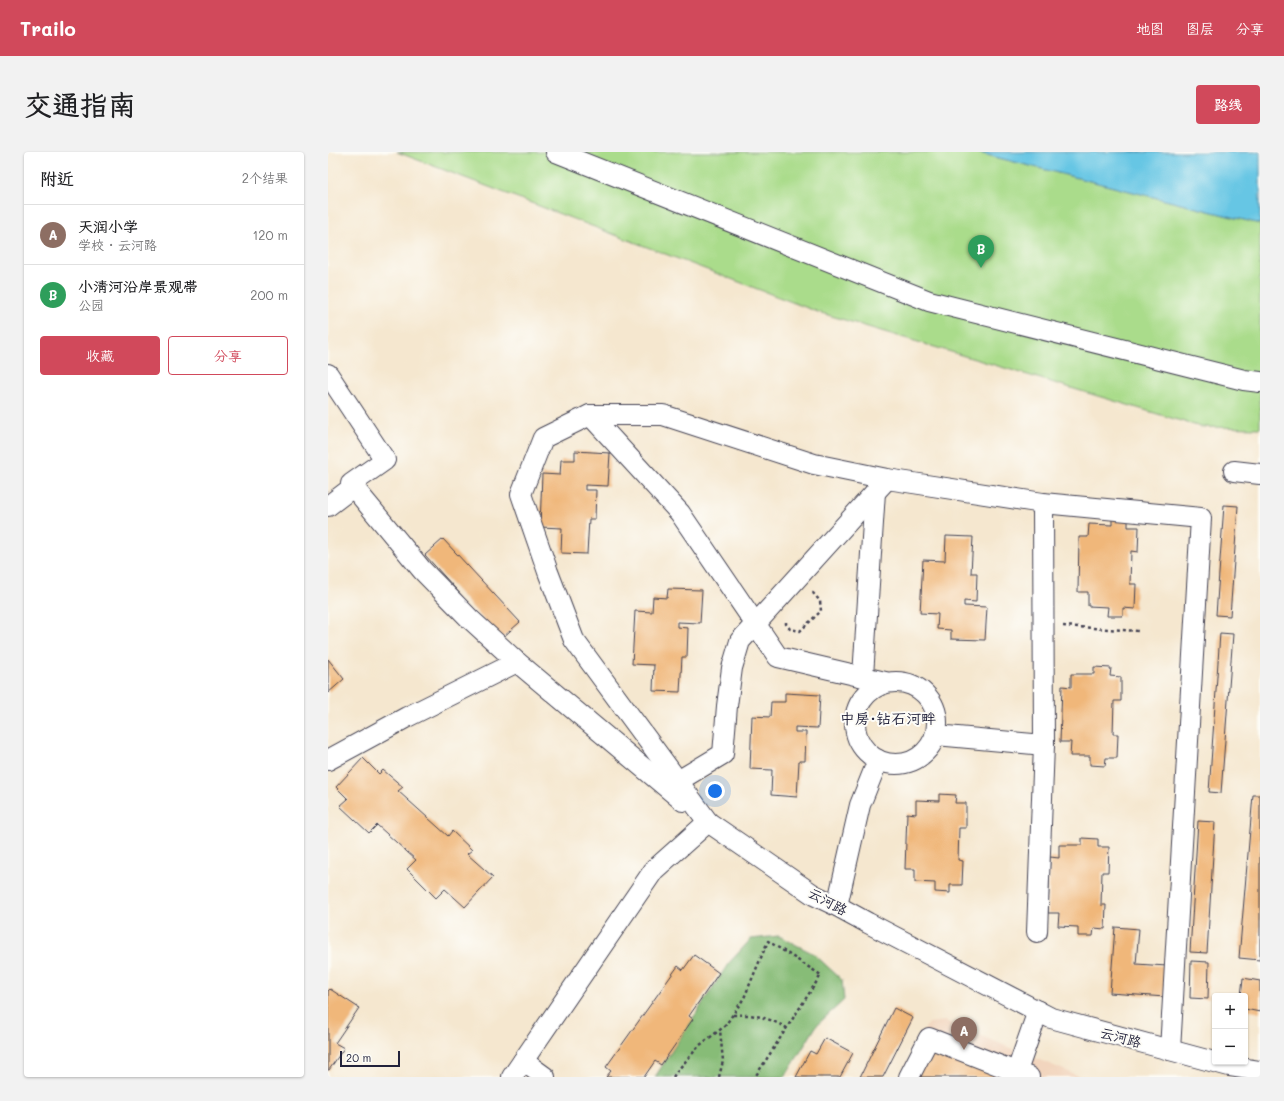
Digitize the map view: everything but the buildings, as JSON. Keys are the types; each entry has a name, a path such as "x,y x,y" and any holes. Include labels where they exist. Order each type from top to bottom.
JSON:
{"street":[{"path":"556,152 929,301 1244,380 1260,382"},
{"path":"328,374 385,460 350,484 422,570 469,618 517,662 708,822"},
{"path":"590,414 680,513 778,657 885,682 898,681 910,683 921,689 930,698 936,709 938,722 936,735 930,747 919,757 906,763 892,764 878,760 866,752 859,740 855,726 856,712 862,698 872,688 885,682"},
{"path":"708,822 574,640 548,572 521,494 543,438 590,414 663,415 881,485 1043,503 1201,518 1170,1050"},
{"path":"1234,470 1260,474"},
{"path":"678,781 723,754 732,668 740,641 881,485"},
{"path":"863,676 881,485"},
{"path":"328,506 353,487"},
{"path":"1037,932 1044,745 1043,503"},
{"path":"328,760 407,717 517,662"},
{"path":"936,735 1044,745"},
{"path":"837,906 860,805 878,760"},
{"path":"545,1077 518,1069 654,870 708,822"},
{"name":"云河路","path":"708,822 814,896 837,906 1051,1018 1170,1050 1228,1072 1260,1071"},
{"path":"909,1077 929,1038 1023,1074 1038,1011"}],"path":[{"path":"786,618 786,624 790,628 800,631 821,611 820,601 813,593 808,593"},
{"path":"1044,625 1138,630"},
{"path":"673,1077 700,1045 725,1026 744,998 768,941 821,975 755,1077"},
{"path":"732,1015 751,1014 768,1019 787,1028"},
{"path":"719,1077 723,1061 720,1030"}],"shaded area":[{"path":"945,1021 1081,1077 901,1077 928,1023"}],"green space":[{"path":"397,152 975,152 1260,224 1260,428 1201,427 818,312"},
{"path":"779,936 814,954 842,980 844,1000 817,1025 785,1077 655,1077 728,964 751,939"}],"water":[{"path":"975,152 1260,152 1260,224"}],"place":[{"name":"小清河沿岸景观带","path":"981,268"},
{"name":"天润小学","path":"964,1050"}],"district":[{"name":"中房·钻石河畔","path":"888,718"}]}
